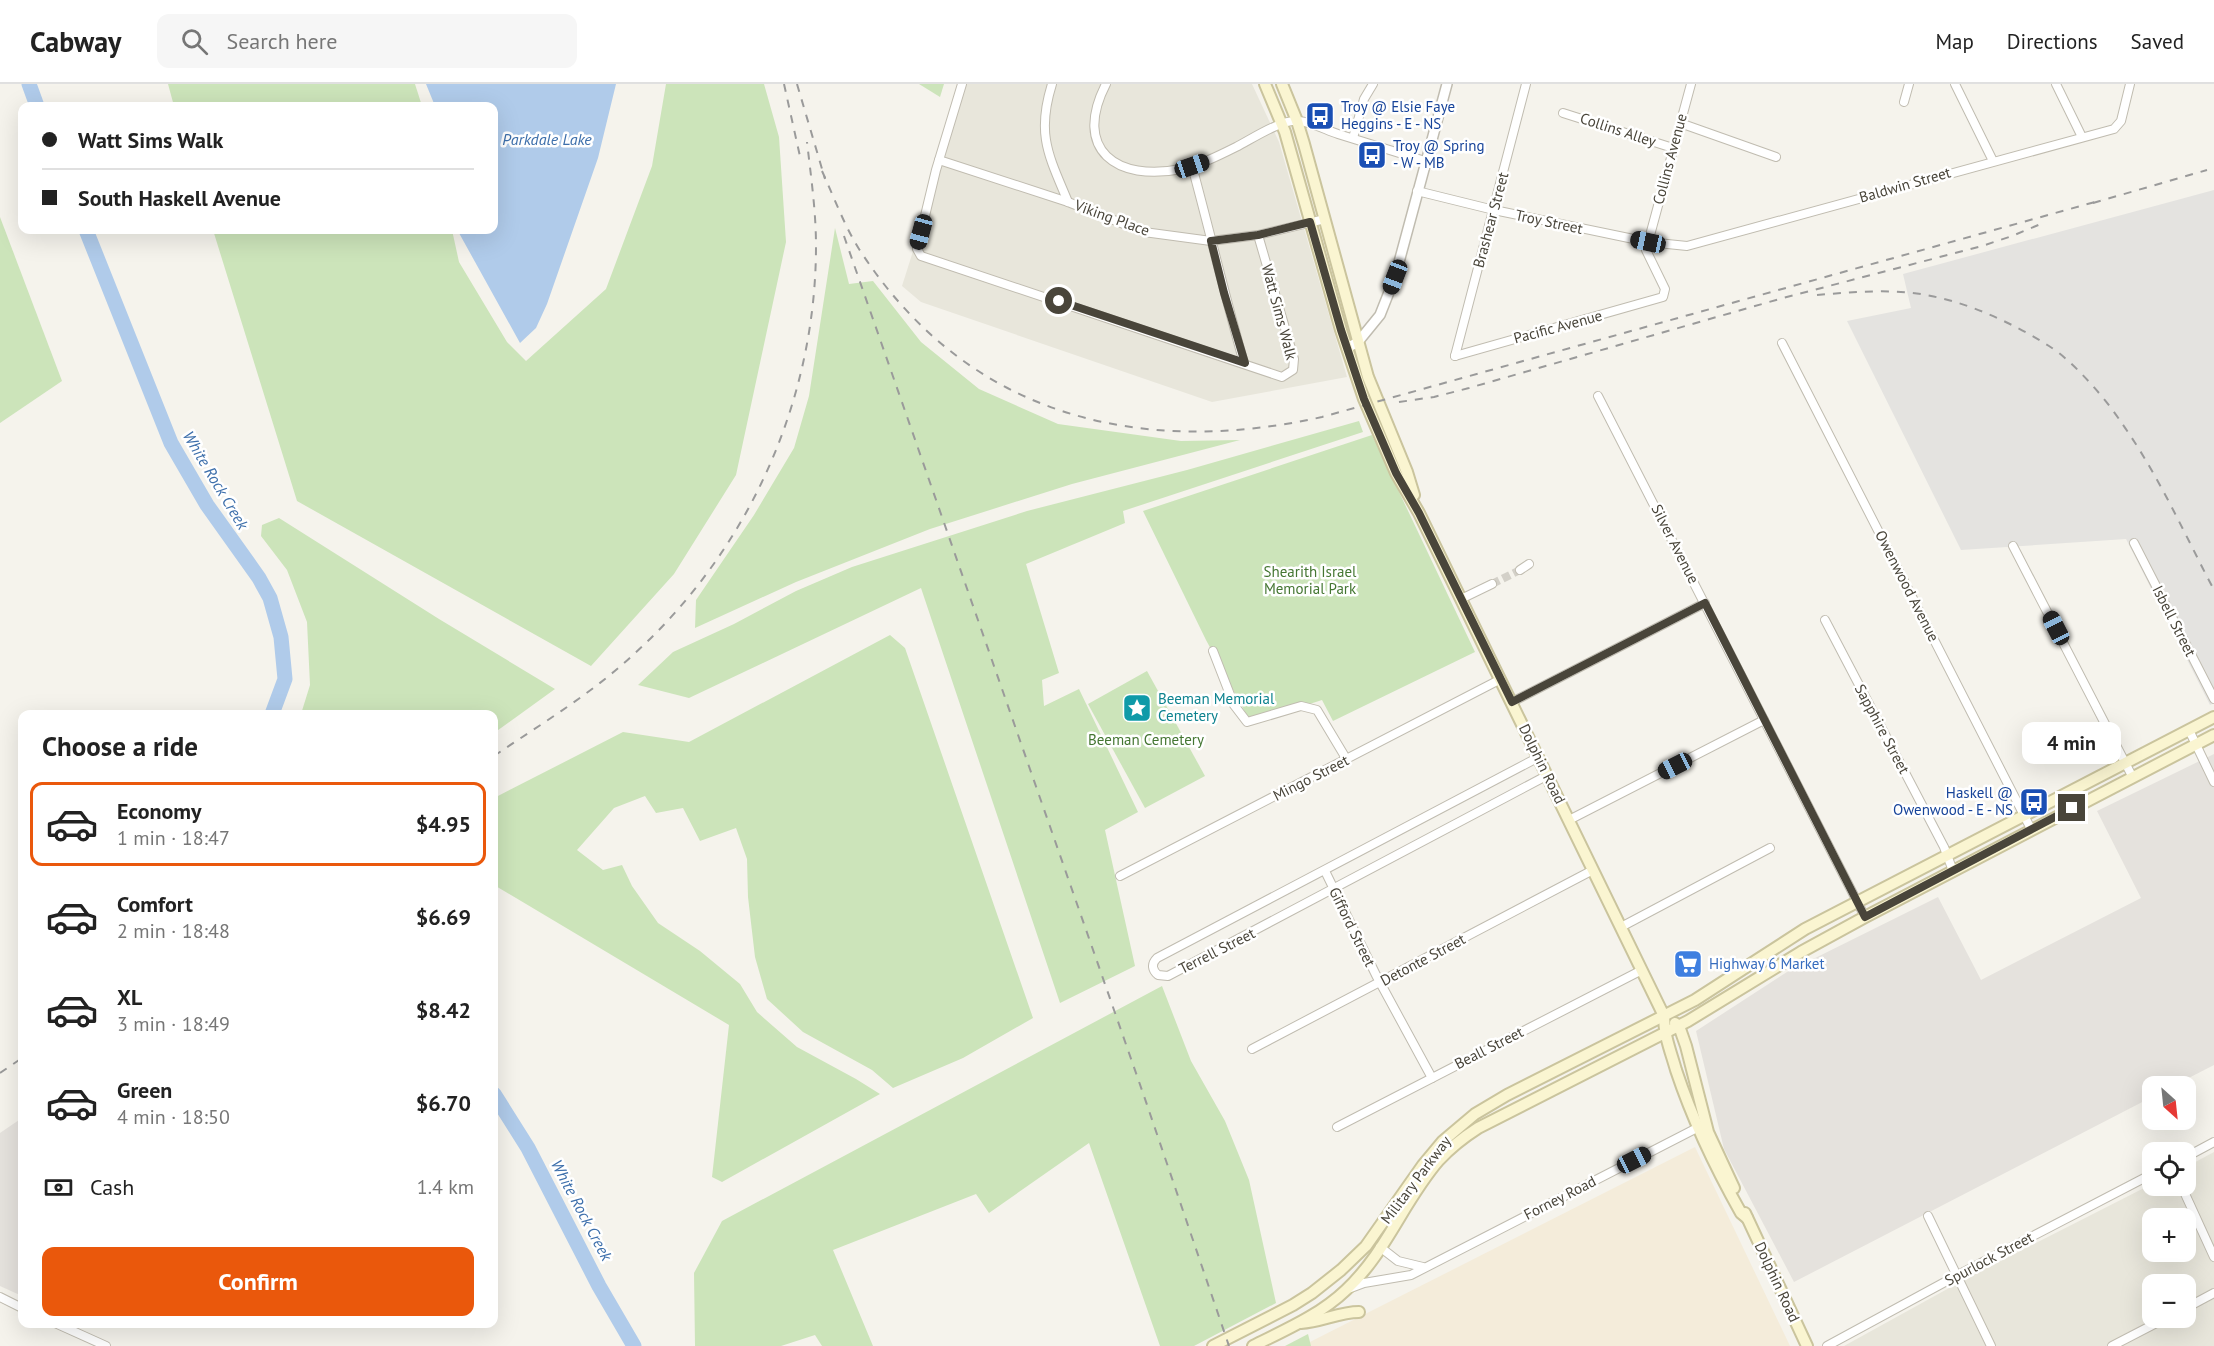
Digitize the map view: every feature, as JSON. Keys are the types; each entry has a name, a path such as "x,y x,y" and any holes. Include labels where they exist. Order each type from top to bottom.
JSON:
{"main road":[{"name":"Dolphin Road","path":"1265,84 1283,125 1347,348 1364,399 1396,473 1419,513 1501,679 1664,1016 1664,1033 1697,1128 1725,1186 1741,1213 1747,1218"},
{"name":"Dolphin Road","path":"1282,84 1297,121 1374,394 1407,472 1419,513"},
{"name":"Military Parkway","path":"1213,1346 1312,1293 1366,1245 1443,1141 1459,1126 1507,1095 1714,989 1792,936 1946,854 2214,717"},
{"name":"Military Parkway","path":"1253,1346 1322,1309 1346,1290 1380,1247 1431,1170 1451,1148 1478,1128 1679,1026 1801,952 1865,917 2214,735"},
{"path":"1792,936 1801,952"},
{"path":"1664,1016 1679,1026"},
{"name":"Dolphin Road","path":"1679,1026 1708,1132 1807,1346"},
{"path":"1366,1245 1380,1247"},
{"path":"1297,1324 1359,1312"}],"street":[{"name":"Watt Sims Walk","path":"962,84 938,163 917,249 921,256 1282,377 1290,373 1294,365 1258,235"},
{"path":"1052,84 1046,102 1044,135 1046,150 1068,202"},
{"path":"1106,84 1096,116 1097,141 1107,157 1126,169 1162,172 1192,166 1209,160 1274,127 1297,121 1425,161"},
{"path":"1353,138 1364,99 1373,84"},
{"path":"1347,348 1358,342 1380,315 1395,277 1447,84"},
{"name":"Brashear Street","path":"1455,356 1526,84"},
{"name":"Collins Avenue","path":"1660,299 1665,294 1665,289 1646,253 1691,84"},
{"path":"1904,102 1909,84"},
{"path":"1954,84 1993,161"},
{"path":"2056,84 2082,137"},
{"name":"Baldwin Street","path":"1648,242 1687,246 2114,129 2118,126 2130,84"},
{"name":"Collins Alley","path":"1563,113 1673,148"},
{"path":"1680,123 1776,157"},
{"name":"Viking Place","path":"938,163 1068,202 1144,232 1211,241 1258,235 1325,219"},
{"path":"1192,166 1224,293 1245,363"},
{"name":"Troy Street","path":"1417,190 1494,210 1648,242"},
{"name":"Pacific Avenue","path":"1455,356 1660,299"},
{"name":"Owenwood Avenue","path":"1782,343 2031,829"},
{"name":"Silver Avenue","path":"1598,396 1865,917"},
{"name":"Isbell Street","path":"2134,543 2214,699"},
{"path":"2013,546 2132,776"},
{"path":"1520,570 1529,564"},
{"path":"1461,599 1492,584"},
{"path":"1512,702 1705,603"},
{"name":"Sapphire Street","path":"1825,620 1953,871"},
{"path":"1214,651 1234,705 1247,722 1301,706 1317,710 1347,760"},
{"name":"Mingo Street","path":"1120,876 1501,679"},
{"path":"1569,820 1764,720"},
{"path":"2189,730 2214,782"},
{"name":"Terrell Street","path":"1539,757 1157,958 1153,964 1153,970 1158,975 1168,976 1333,891 1548,775"},
{"path":"1621,927 1770,848"},
{"name":"Detonte Street","path":"1252,1049 1593,870"},
{"name":"Gifford Street","path":"1325,871 1380,983 1432,1078"},
{"name":"Beall Street","path":"1337,1127 1642,969"},
{"name":"Forney Road","path":"1346,1290 1364,1283 1411,1275 1697,1128"},
{"path":"2196,1152 2214,1142"},
{"name":"Spurlock Street","path":"1827,1346 2142,1179"},
{"path":"2186,1196 2214,1257"},
{"path":"1928,1216 1991,1346"},
{"path":"1380,1247 1398,1261 1423,1267"},
{"path":"2196,1303 2214,1293"},
{"path":"0,1297 18,1306"},
{"path":"66,1328 106,1346"},
{"path":"2112,1346 2147,1328"}],"shaded area":[{"path":"966,84 1252,84 1279,142 1347,377 1212,402 921,302 902,286"},
{"path":"2214,190 2214,703 2210,705 2126,539 1961,550 1847,321 1911,308 1903,274"},
{"path":"2214,754 2214,1065 2193,1076 2142,1076 2142,1102 1794,1282 1724,1149 1696,1031 1787,972 1938,897 1981,980 2141,898 2097,811"},
{"path":"18,1121 18,1294 0,1286 0,1133"},
{"path":"1695,1147 1790,1346 1302,1346"},
{"path":"2214,1152 2214,1346 1844,1346 1969,1277 2142,1189 2142,1196 2196,1196 2196,1162"}],"green space":[{"path":"168,84 415,84 421,102 173,102"},
{"path":"666,84 764,84 779,137 786,242 736,475 674,574 591,666 297,501 214,234 453,234 459,262 507,342 526,361 606,289 652,166"},
{"path":"919,84 944,84 940,97"},
{"path":"0,217 62,381 0,423"},
{"path":"835,228 849,284 873,281 921,342 979,389 1058,424 1181,441 1240,440 1072,484 930,529 796,582 695,628 696,600 754,515 794,448 809,396"},
{"path":"1359,421 1363,432 1123,511 1125,523 1026,564 1059,673 1042,680 1044,706 1079,689 1138,812 1105,830 1135,966 1060,1003 921,588 689,698 638,685 673,652 734,624 796,591 852,567 1027,511 1187,470"},
{"name":"Shearith Israel Memorial Park","path":"1372,435 1475,652 1333,721 1322,700 1251,723 1206,640 1143,511"},
{"path":"279,518 555,689 498,730 498,710 302,710 310,685 307,622 287,570 261,536 262,525"},
{"path":"890,635 905,648 1033,1018 963,1058 893,1088 872,1070 803,1032 767,999 755,957 748,897 747,859 736,828 700,841 683,808 656,813 645,796 614,808 577,850 603,870 622,865 632,886 658,923 700,951 740,984 757,1012 797,1047 880,1094 722,1182 712,1177 729,1025 498,887 498,796 623,732 689,742"},
{"name":"Beeman Cemetery","path":"1147,671 1205,776 1145,808 1088,704"},
{"path":"1162,986 1191,1061 1225,1121 1249,1180 1276,1303 1194,1346 1160,1346 1089,1143 989,1213 976,1194 833,1250 873,1346 822,1346 815,1335 781,1346 695,1346 694,1273 722,1221"},
{"path":"1308,1334 1311,1346 1285,1346"}],"water":[{"name":"Parkdale Lake","path":"426,84 616,84 598,158 547,304 536,328 520,343 460,234 498,234 498,102 433,102"}],"waterway":[{"name":"White Rock Creek","path":"29,84 36,102"},
{"name":"White Rock Creek","path":"88,234 171,443 207,505 259,578 270,598 281,637 285,679 273,710"},
{"name":"White Rock Creek","path":"498,1100 528,1148 599,1286 634,1346"}],"tunnel":[{"path":"1492,584 1520,570"}],"railway":[{"path":"784,84 801,161"},
{"path":"797,84 825,179"},
{"path":"498,753 600,683 633,655 674,614 710,569 741,521 768,470 788,416 804,361 813,304 816,233 807,142"},
{"path":"2093,203 2207,170"},
{"path":"822,171 859,249 902,306 950,351 1003,386 1061,411 1122,426 1186,431 1253,428 1322,417 2102,200"},
{"path":"1399,402 1434,397 1469,388 1783,298 1982,246 2043,223"},
{"path":"844,236 1229,1346"},
{"path":"1817,295 1889,291 1946,300 2007,323 2058,352 2078,370 2115,413 2159,483 2214,590"},
{"path":"0,1073 18,1061"}],"place":[{"name":"Troy @ Elsie Faye Heggins - E - NS","path":"1320,116"},
{"name":"Troy @ Spring - W - MB","path":"1372,155"},
{"name":"Beeman Memorial Cemetery","path":"1137,708"},
{"name":"Haskell @ Owenwood - E - NS","path":"2034,802"},
{"name":"Highway 6 Market","path":"1688,964"}],"route":[{"path":"1059,301 1245,363 1211,241 1258,235 1310,222 1341,330 1364,399 1396,473 1419,513 1512,702 1705,603 1865,917 2072,808"}]}
